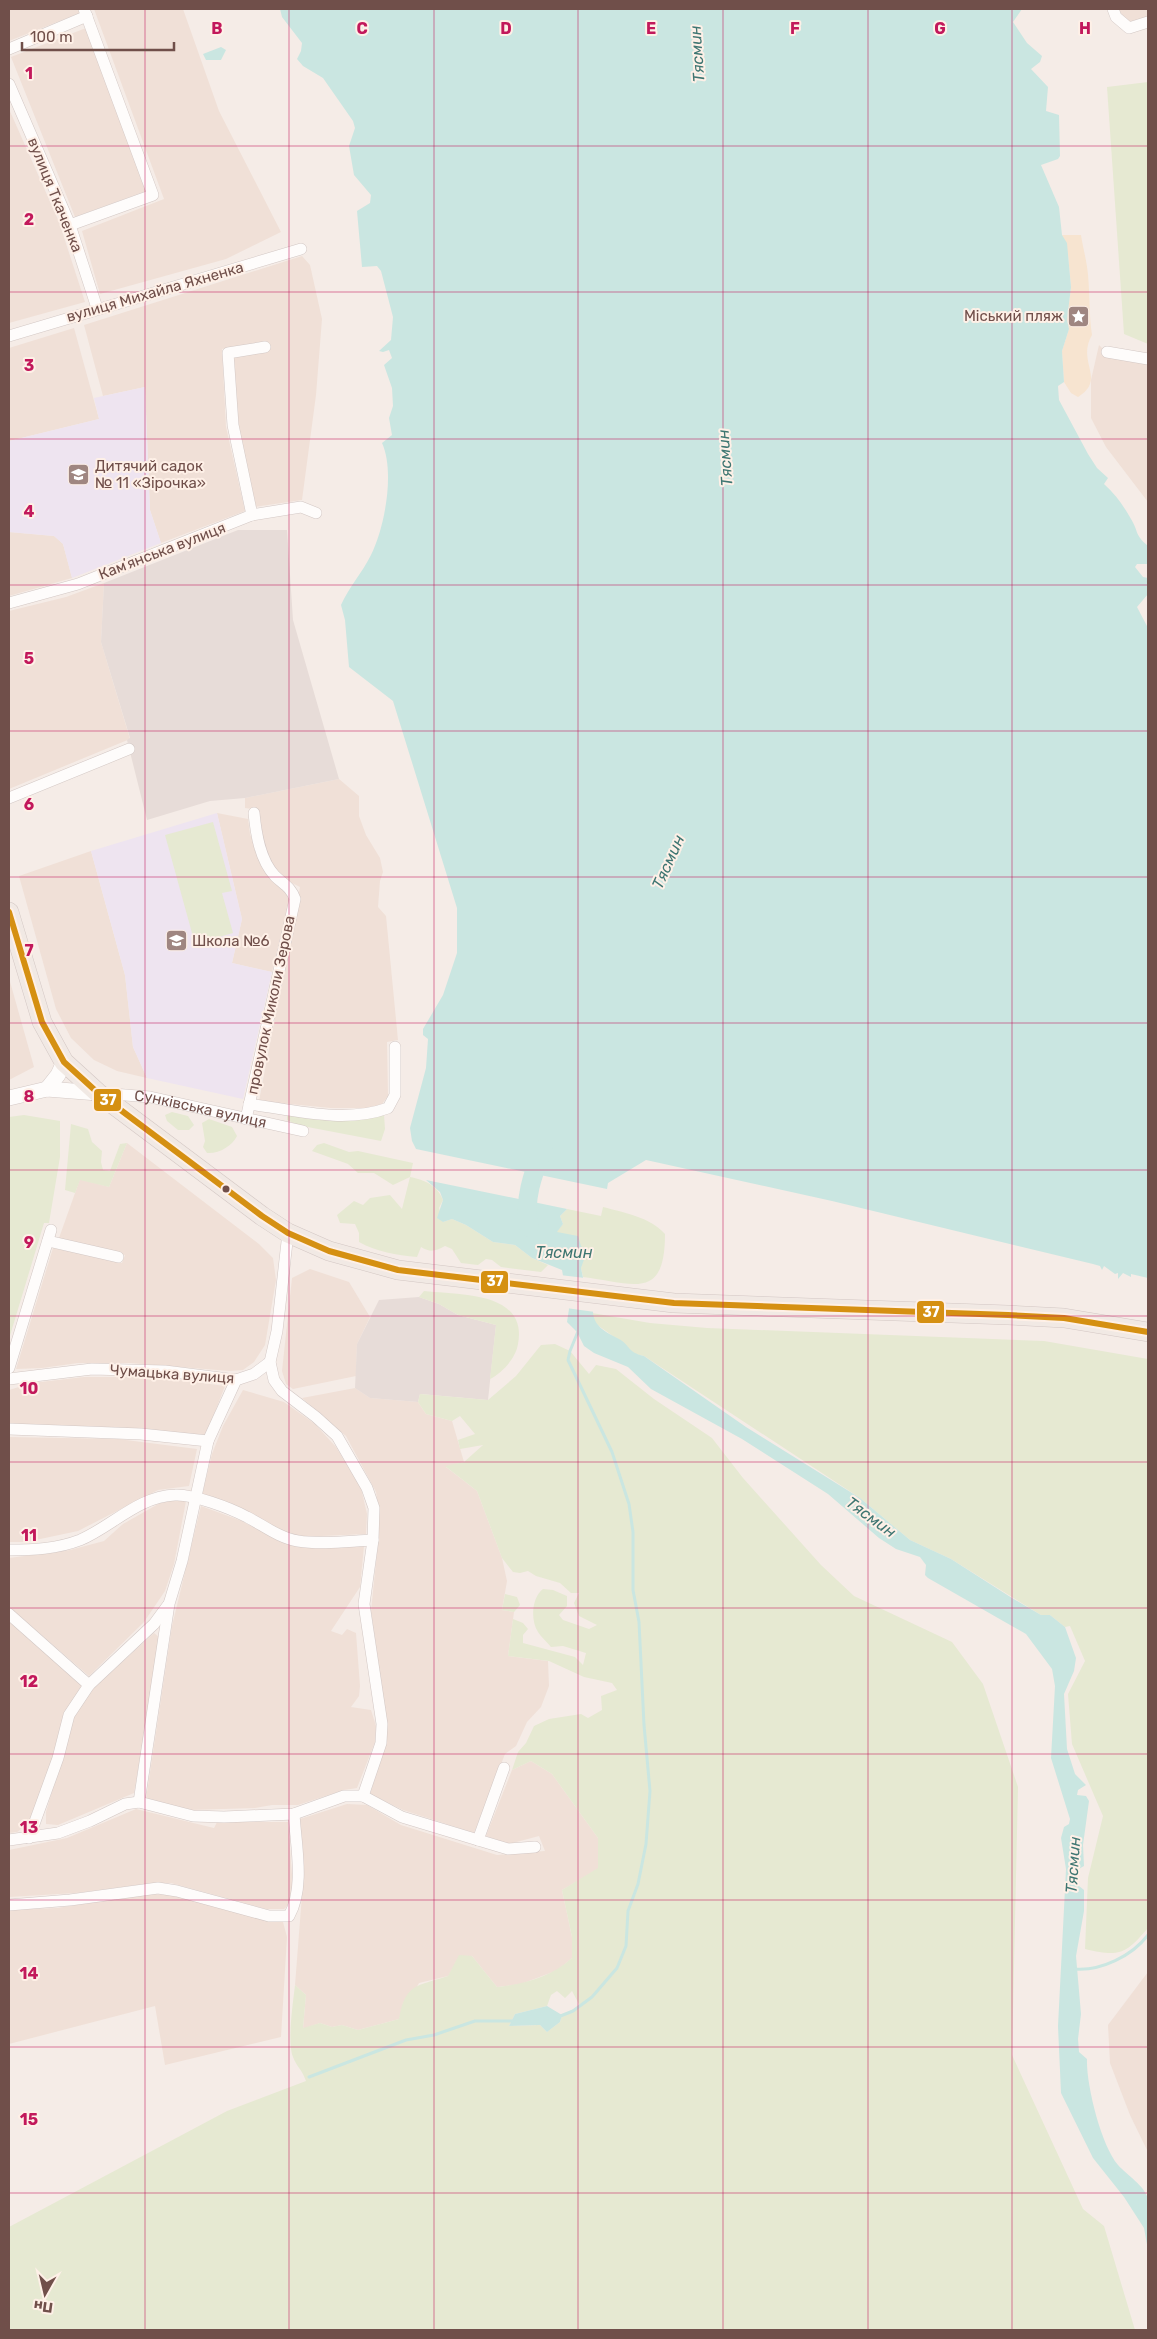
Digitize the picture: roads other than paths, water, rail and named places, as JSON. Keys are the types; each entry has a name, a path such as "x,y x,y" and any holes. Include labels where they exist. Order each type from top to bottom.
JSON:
{"main road":[{"path":"9,912 42,1022 64,1062 98,1093 288,1234 329,1250 398,1270 639,1300 712,1305 1064,1318 1148,1332"}],"street":[{"path":"1113,9 1116,17 1129,28 1148,22"},
{"path":"9,49 85,12 153,195 70,225"},
{"name":"вулиця Ткаченка","path":"9,84 70,225 97,308"},
{"name":"вулиця Михайла Яхненка","path":"9,336 97,308 301,249"},
{"path":"252,515 234,426 228,353 265,347"},
{"path":"1107,352 1148,359"},
{"name":"Камʼянська вулиця","path":"9,603 78,584 252,515 300,507 316,513"},
{"path":"9,798 129,749"},
{"name":"провулок Миколи Зерова","path":"246,1119 295,899 292,890 275,876 267,866 256,833 254,813"},
{"name":"Сунківська вулиця","path":"249,1104 326,1114 359,1115 388,1108 395,1095 395,1047"},
{"path":"47,1089 58,1075 64,1062"},
{"name":"Сунківська вулиця","path":"9,1098 47,1089 150,1097 303,1131"},
{"path":"9,1368 51,1230"},
{"path":"288,1234 282,1297 270,1362 274,1380 282,1391 316,1416 337,1436 367,1488 374,1508 374,1540 364,1604 382,1724 381,1743 362,1796"},
{"path":"48,1241 118,1257"},
{"name":"Чумацька вулиця","path":"9,1379 92,1369 165,1371 236,1380 254,1374 270,1362"},
{"path":"254,1374 274,1380"},
{"path":"138,1802 169,1604 182,1561 194,1498 208,1441 236,1380"},
{"path":"9,1429 141,1434 208,1441"},
{"path":"9,1550 58,1546 80,1540 139,1506 159,1497 175,1494 194,1498 245,1516 281,1536 298,1541 374,1540"},
{"path":"29,1838 58,1758 69,1715 89,1685 154,1624 169,1604"},
{"path":"9,1614 89,1685"},
{"path":"478,1840 504,1768"},
{"path":"9,1840 58,1833 90,1821 125,1804 138,1802 193,1816 294,1814 344,1796 362,1796 402,1817 508,1849 535,1847"},
{"path":"9,1905 158,1888 177,1890 269,1916 289,1916 295,1905 298,1885 294,1814"}],"water":[{"path":"280,9 1022,9 1013,22 1027,43 1042,56 1040,62 1031,69 1048,87 1046,111 1059,115 1060,156 1058,159 1041,165 1059,207 1062,235 1067,243 1071,287 1067,320 1069,329 1062,351 1064,382 1058,386 1059,400 1088,454 1097,468 1108,478 1104,484 1122,505 1139,536 1148,546 1147,564 1137,564 1135,567 1143,577 1148,578 1148,594 1137,607 1148,628 1148,1278 1131,1274 1131,1277 1123,1273 1118,1279 1118,1273 1115,1274 1104,1266 1102,1270 1100,1266 1093,1264 832,1201 646,1160 608,1183 607,1189 416,1149 412,1141 410,1128 426,1068 428,1039 423,1035 423,1029 443,995 457,953 457,908 393,701 349,667 345,620 341,605 371,555 380,530 387,499 388,468 382,443 392,435 389,418 393,406 392,388 384,365 392,358 389,350 379,351 391,340 393,317 381,271 377,266 362,267 357,211 370,203 371,195 354,175 349,146 355,128 353,121 323,78 303,66 297,59 302,43 282,17"},
{"path":"221,47 226,50 221,60 206,60 203,54"},
{"name":"Тясмин","path":"426,1180 567,1209 560,1216 563,1224 557,1232 578,1236 581,1246 587,1251 581,1268 589,1307 593,1309 595,1320 601,1328 623,1342 632,1351 644,1356 746,1427 860,1498 910,1540 951,1559 1041,1615 1050,1615 1065,1627 1076,1658 1074,1671 1064,1694 1067,1749 1075,1774 1086,1785 1078,1790 1077,1795 1086,1796 1089,1801 1083,1845 1084,1866 1074,1876 1074,1882 1084,1890 1084,1911 1076,1956 1081,2014 1078,2039 1079,2052 1087,2059 1092,2098 1106,2144 1118,2165 1140,2185 1148,2199 1150,2218 1148,2250 1144,2228 1124,2197 1093,2158 1061,2093 1058,2026 1066,1869 1061,1838 1064,1827 1069,1824 1070,1819 1051,1758 1055,1686 1052,1669 1026,1634 928,1578 925,1575 926,1565 920,1557 896,1549 879,1538 828,1494 742,1439 651,1389 628,1367 594,1353 584,1346 577,1332 567,1322 569,1309 562,1270 532,1258 515,1245 493,1242 466,1225 452,1219 443,1222 437,1218 443,1200 440,1192"},
{"path":"547,2006 562,2015 560,2022 547,2032 540,2025 509,2026 515,2014"}],"waterway":[{"name":"Тясмин","path":"529,1227 527,1217 528,1197 543,1149"},
{"path":"558,2017 573,2011 592,1997 617,1968 626,1946 628,1911 638,1884 646,1844 650,1791 644,1725 639,1622 633,1590 633,1532 629,1504 612,1452 568,1360 579,1329"},
{"path":"1075,1969 1085,1969 1115,1961 1134,1949 1148,1935"},
{"path":"309,2077 406,2040 434,2035 475,2021 514,2021"}],"place":[{"name":"Міський пляж","path":"1079,316"},
{"name":"Дитячий садок № 11 «Зірочка»","path":"79,475"},
{"name":"Школа №6","path":"176,941"}]}
